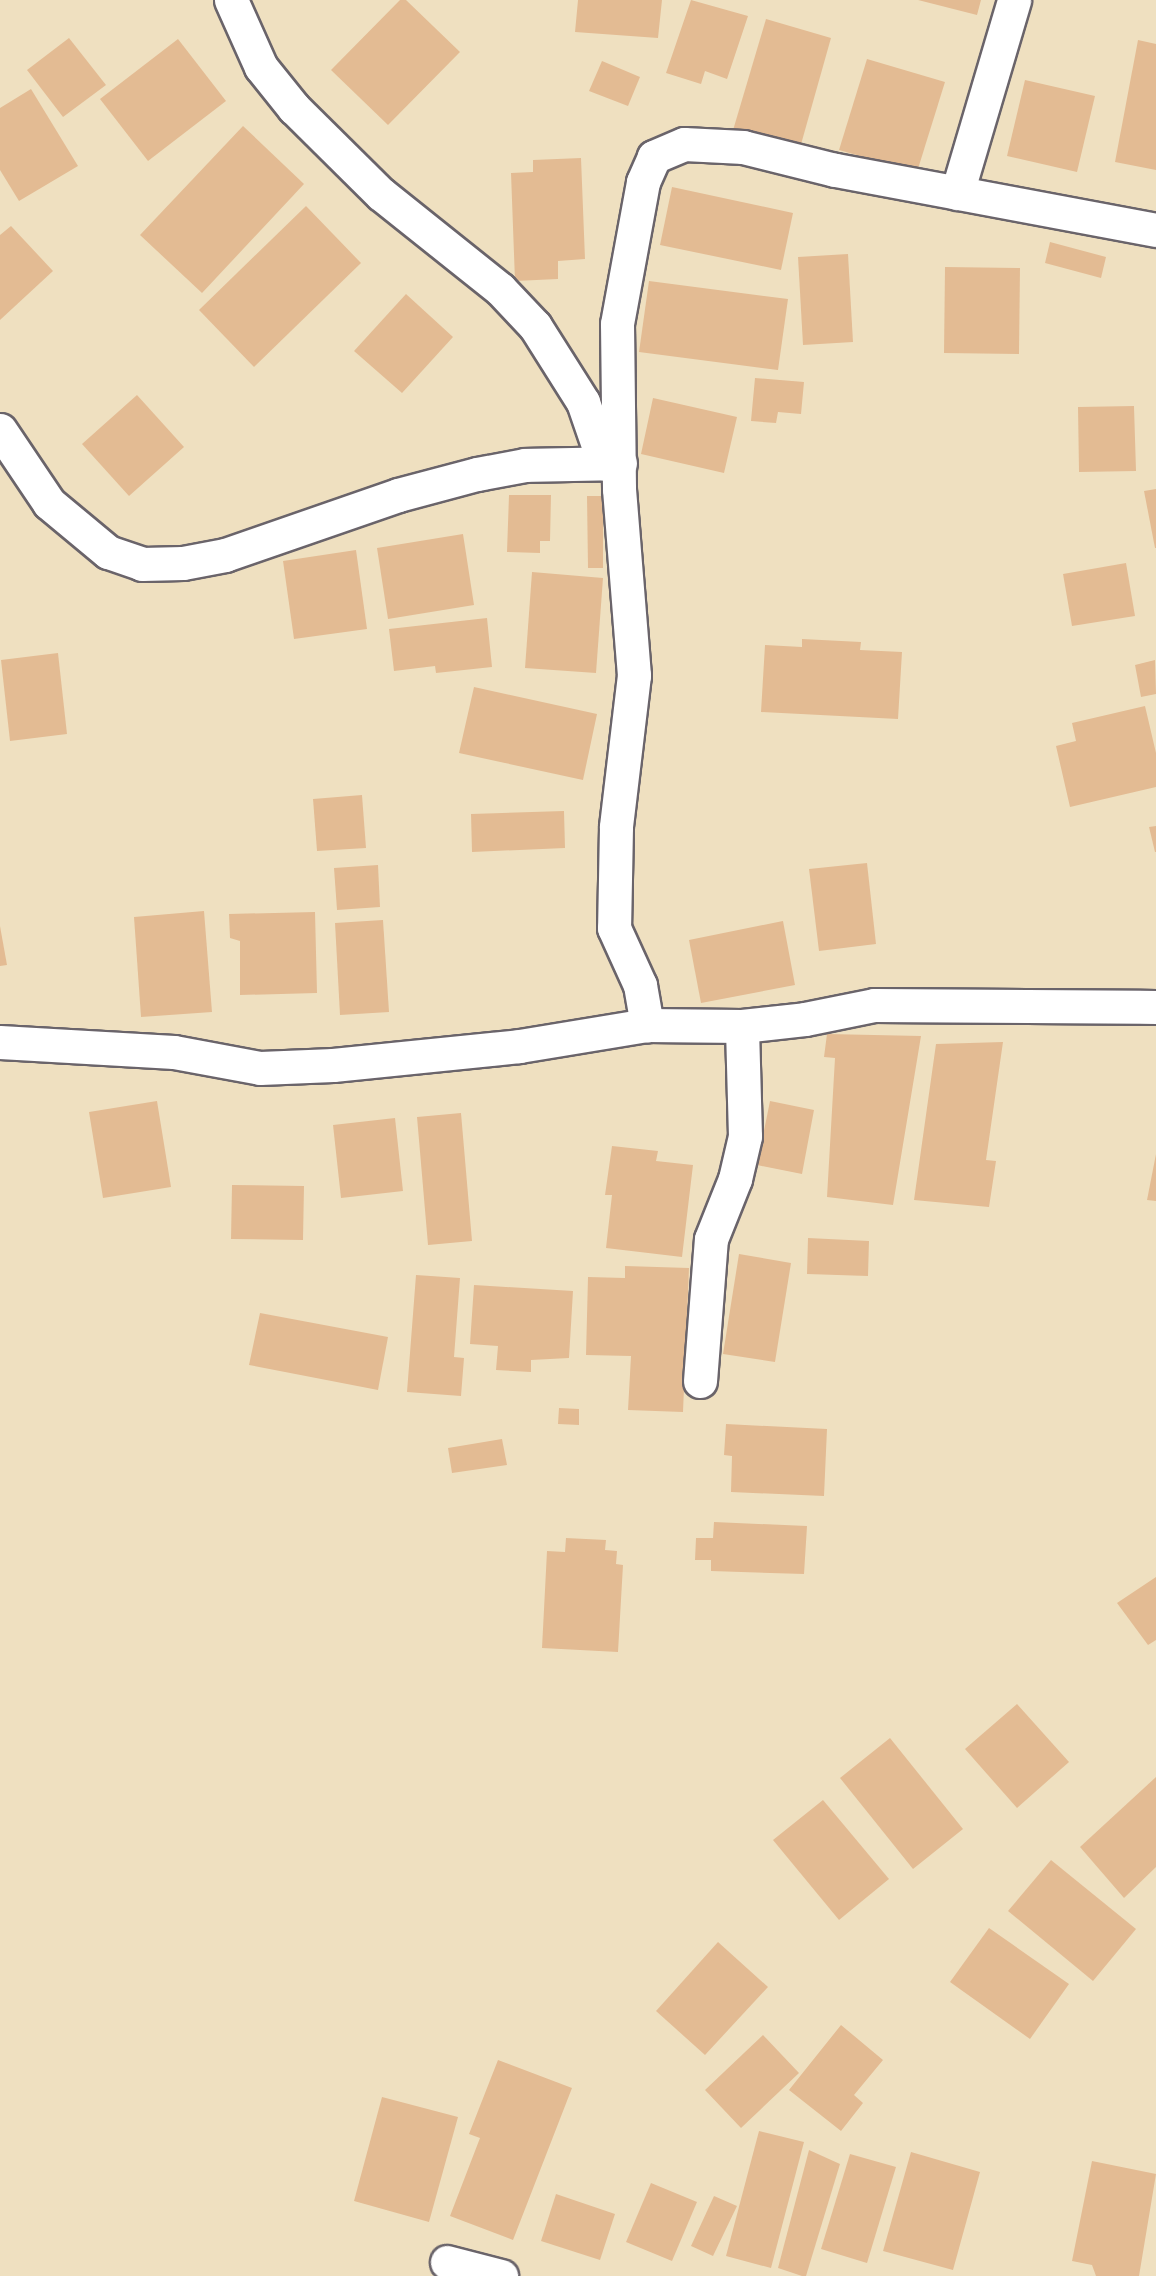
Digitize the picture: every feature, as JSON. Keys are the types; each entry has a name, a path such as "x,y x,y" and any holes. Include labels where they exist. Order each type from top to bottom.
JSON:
{"street":[{"path":"231,0 261,67 294,108 381,194 500,289 535,326 583,402 612,463"},
{"path":"957,193 1014,0"},
{"path":"647,1025 640,985 614,928 616,827 634,675 612,463 617,324 643,182 654,157 684,144 743,147 957,193 1156,230"},
{"path":"0,430 49,503 108,552 142,564 183,563 225,555 398,495 477,474 525,465 612,463"},
{"path":"0,1042 174,1052 260,1068 333,1065 519,1046 647,1025 742,1026 805,1019 874,1005 1156,1007"},
{"path":"700,1381 711,1239 735,1179 745,1136 742,1026"},
{"path":"447,2262 501,2276"}],"building":[{"path":"400,0 406,0 460,52 388,125 331,70"},
{"path":"578,0 662,0 658,38 575,32"},
{"path":"691,0 748,16 727,79 705,71 701,84 666,73"},
{"path":"918,0 981,0 977,15"},
{"path":"766,19 831,38 798,155 731,137"},
{"path":"69,38 106,85 63,117 27,70"},
{"path":"178,39 226,101 148,161 100,99"},
{"path":"1138,40 1156,44 1156,170 1115,162"},
{"path":"867,59 945,82 917,172 839,150"},
{"path":"602,61 640,77 628,106 589,91"},
{"path":"1025,80 1095,96 1077,172 1007,156"},
{"path":"31,89 78,166 19,201 0,170 0,108"},
{"path":"243,126 304,184 202,293 140,235"},
{"path":"581,158 585,259 558,261 558,279 515,281 511,173 533,172 533,160"},
{"path":"672,187 793,213 781,270 660,245"},
{"path":"306,206 361,263 254,367 199,310"},
{"path":"11,226 53,271 0,320 0,235"},
{"path":"1050,242 1106,257 1101,278 1045,263"},
{"path":"848,254 853,342 803,345 798,257"},
{"path":"945,267 1020,268 1019,354 944,353"},
{"path":"649,281 788,299 778,370 639,352"},
{"path":"406,294 453,337 402,393 354,351"},
{"path":"755,378 804,382 801,414 778,412 776,423 751,421"},
{"path":"137,395 184,447 129,496 82,444"},
{"path":"653,398 737,417 724,473 641,454"},
{"path":"1134,406 1136,471 1079,472 1078,407"},
{"path":"1156,489 1156,548 1155,548 1144,491"},
{"path":"509,495 551,495 550,541 540,541 540,553 507,552"},
{"path":"587,496 603,496 603,568 588,568"},
{"path":"463,534 474,605 388,619 377,548"},
{"path":"356,550 367,629 294,639 283,561"},
{"path":"1126,563 1135,616 1072,626 1063,574"},
{"path":"532,572 603,578 596,673 525,668"},
{"path":"487,618 492,667 436,673 435,666 394,671 389,629"},
{"path":"802,639 861,642 860,650 902,652 898,719 761,712 765,645 802,647"},
{"path":"58,653 67,734 10,741 1,660"},
{"path":"1155,660 1156,694 1141,697 1135,665"},
{"path":"474,687 597,714 583,780 459,753"},
{"path":"1145,706 1156,753 1156,787 1070,807 1056,746 1076,741 1072,723"},
{"path":"362,795 366,848 317,851 313,799"},
{"path":"564,811 565,848 472,852 471,814"},
{"path":"1156,826 1156,852 1155,852 1149,827"},
{"path":"867,863 876,944 819,951 809,869"},
{"path":"378,865 380,907 337,910 334,868"},
{"path":"204,911 212,1012 141,1017 134,917"},
{"path":"315,912 317,993 240,995 240,941 230,938 229,914"},
{"path":"383,920 389,1012 340,1015 335,923"},
{"path":"783,921 795,985 701,1003 689,940"},
{"path":"0,926 7,965 0,966"},
{"path":"827,1034 921,1036 893,1205 827,1197 835,1058 824,1057"},
{"path":"1003,1042 986,1160 996,1161 989,1207 914,1200 936,1044"},
{"path":"157,1101 171,1187 103,1198 89,1112"},
{"path":"770,1101 814,1110 802,1174 757,1165"},
{"path":"461,1113 472,1241 428,1245 417,1117"},
{"path":"395,1118 403,1191 341,1198 333,1125"},
{"path":"612,1146 658,1151 656,1161 693,1165 682,1257 606,1248 612,1195 605,1195"},
{"path":"1156,1154 1156,1201 1147,1200"},
{"path":"232,1185 304,1186 303,1240 231,1239"},
{"path":"808,1238 869,1241 868,1276 807,1274"},
{"path":"739,1254 791,1263 775,1362 723,1354"},
{"path":"625,1266 689,1268 683,1412 628,1410 631,1356 586,1355 588,1277 625,1278"},
{"path":"416,1275 460,1278 454,1357 464,1358 461,1396 407,1392"},
{"path":"474,1285 573,1291 569,1358 531,1360 531,1372 496,1370 498,1346 470,1344"},
{"path":"260,1313 388,1337 378,1390 249,1365"},
{"path":"559,1408 579,1409 579,1425 558,1424"},
{"path":"726,1424 827,1429 824,1496 731,1492 732,1456 724,1455"},
{"path":"502,1439 507,1465 452,1473 448,1448"},
{"path":"714,1522 807,1526 804,1574 711,1571 711,1560 695,1560 696,1538 713,1538"},
{"path":"566,1538 606,1540 605,1550 617,1551 616,1564 623,1565 618,1652 542,1648 547,1551 565,1552"},
{"path":"1156,1577 1156,1640 1148,1645 1117,1603"},
{"path":"1017,1704 1069,1762 1017,1808 965,1749"},
{"path":"890,1738 963,1829 913,1869 840,1778"},
{"path":"1156,1777 1156,1867 1124,1898 1080,1847"},
{"path":"823,1800 889,1879 839,1920 773,1840"},
{"path":"1051,1860 1136,1929 1093,1981 1008,1911"},
{"path":"989,1928 1069,1984 1030,2039 950,1982"},
{"path":"718,1942 768,1987 705,2055 656,2011"},
{"path":"841,2025 883,2060 854,2095 863,2103 841,2131 789,2090"},
{"path":"763,2035 799,2073 741,2128 705,2090"},
{"path":"498,2060 572,2088 513,2240 450,2216 480,2138 469,2134"},
{"path":"382,2097 458,2117 429,2222 354,2201"},
{"path":"759,2131 804,2142 771,2268 726,2256"},
{"path":"809,2150 840,2164 806,2276 802,2276 778,2268"},
{"path":"911,2152 980,2172 953,2270 883,2251"},
{"path":"850,2154 896,2167 867,2263 821,2249"},
{"path":"1092,2161 1156,2174 1139,2276 1096,2276 1092,2265 1072,2261"},
{"path":"651,2183 697,2202 672,2261 626,2242"},
{"path":"556,2194 615,2214 600,2260 541,2241"},
{"path":"714,2196 737,2206 713,2256 691,2246"}]}
